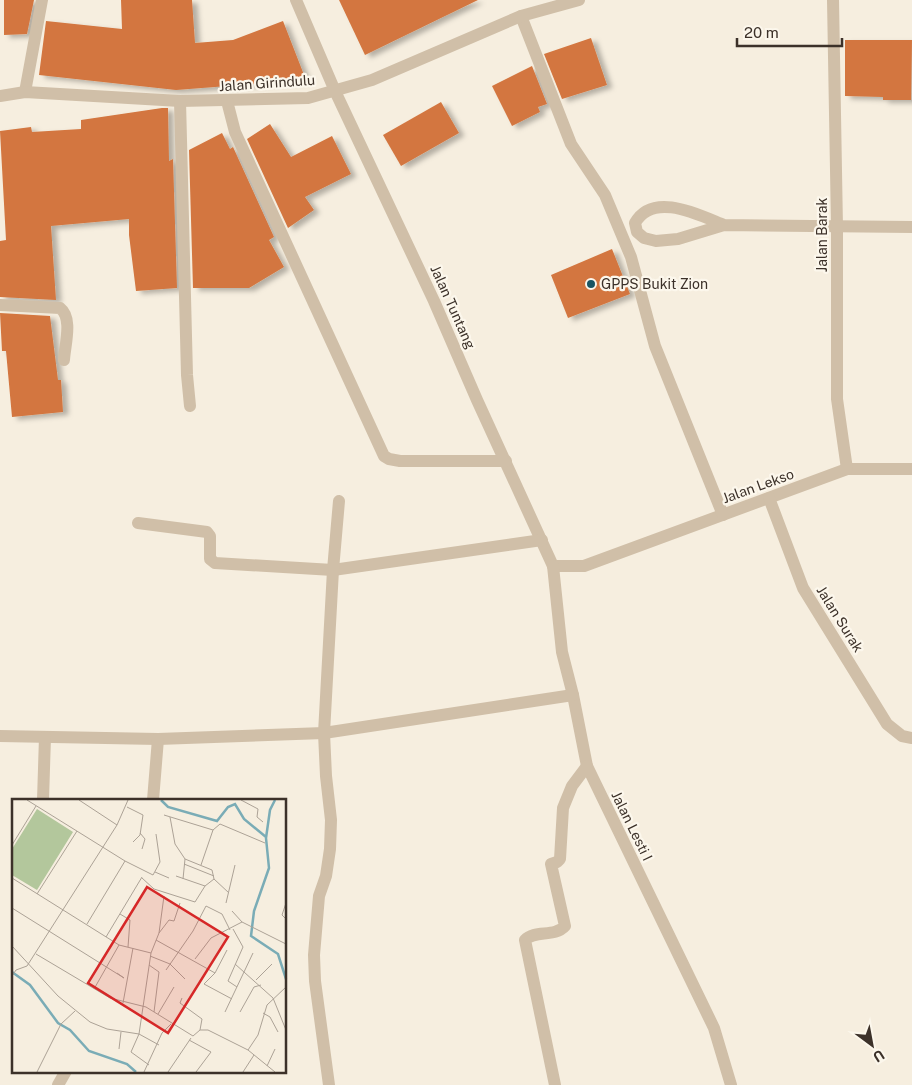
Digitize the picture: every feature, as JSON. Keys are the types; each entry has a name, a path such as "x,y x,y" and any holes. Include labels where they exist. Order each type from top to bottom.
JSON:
{"street":[{"path":"24,92 42,0"},
{"name":"Jalan Tuntang","path":"296,0 335,91 434,301 553,566"},
{"name":"Jalan Girindulu","path":"0,96 24,92 180,101 308,98 372,80 520,16 578,0"},
{"name":"Jalan Barak","path":"833,0 837,227 837,399 847,469"},
{"path":"520,16 571,144 605,195 631,257 654,346 723,515"},
{"path":"180,101 187,375 190,406"},
{"path":"227,101 235,132 384,456 400,461 506,461"},
{"path":"724,225 678,208 663,207 651,209 639,216 635,223 637,232 644,238 656,241 678,239 724,225 912,227"},
{"path":"618,227 635,223"},
{"path":"0,304 60,308 65,312 67,320 64,360"},
{"name":"Jalan Lekso","path":"553,566 584,566 847,469 912,469"},
{"name":"Jalan Surak","path":"769,498 803,588 888,724 902,736 912,738"},
{"path":"329,1085 315,981 314,955 319,896 326,876 330,849 331,820 324,733 333,570 339,502"},
{"path":"138,523 207,532 210,536 210,559 215,563 333,570 542,540"},
{"name":"Jalan Lesti I","path":"553,566 562,652 573,694 587,766 714,1028 731,1085"},
{"path":"0,736 158,739 324,733 573,694"},
{"path":"43,799 45,736"},
{"path":"153,799 158,739"},
{"path":"554,1085 525,940 530,936 560,931 565,926 552,864 560,860 563,808 572,786 587,766"},
{"path":"58,1085 65,1072"}],"building":[{"path":"4,0 34,0 27,34 4,35"},
{"path":"121,0 192,0 195,43 233,40 283,21 306,80 176,90 39,75 46,21 122,29"},
{"path":"339,0 478,0 365,55"},
{"path":"591,38 607,85 562,99 544,54"},
{"path":"845,40 912,40 911,100 883,100 883,97 845,96"},
{"path":"532,66 547,104 538,107 540,112 512,126 492,86"},
{"path":"441,102 459,133 401,166 383,135"},
{"path":"168,108 169,161 173,159 177,288 136,291 129,235 129,219 51,226 56,300 0,297 0,241 6,240 0,131 31,127 32,132 81,129 81,120"},
{"path":"270,124 291,157 332,136 351,174 305,197 314,210 288,228 247,139"},
{"path":"222,133 230,149 233,147 274,237 269,240 284,267 249,288 193,288 189,150"},
{"name":"GPPS Bukit Zion","path":"612,249 630,294 568,318 551,275"},
{"path":"0,313 50,316 58,380 61,380 63,412 12,417 6,351 2,351"}],"place":[{"name":"GPPS Bukit Zion","path":"591,284"}]}
